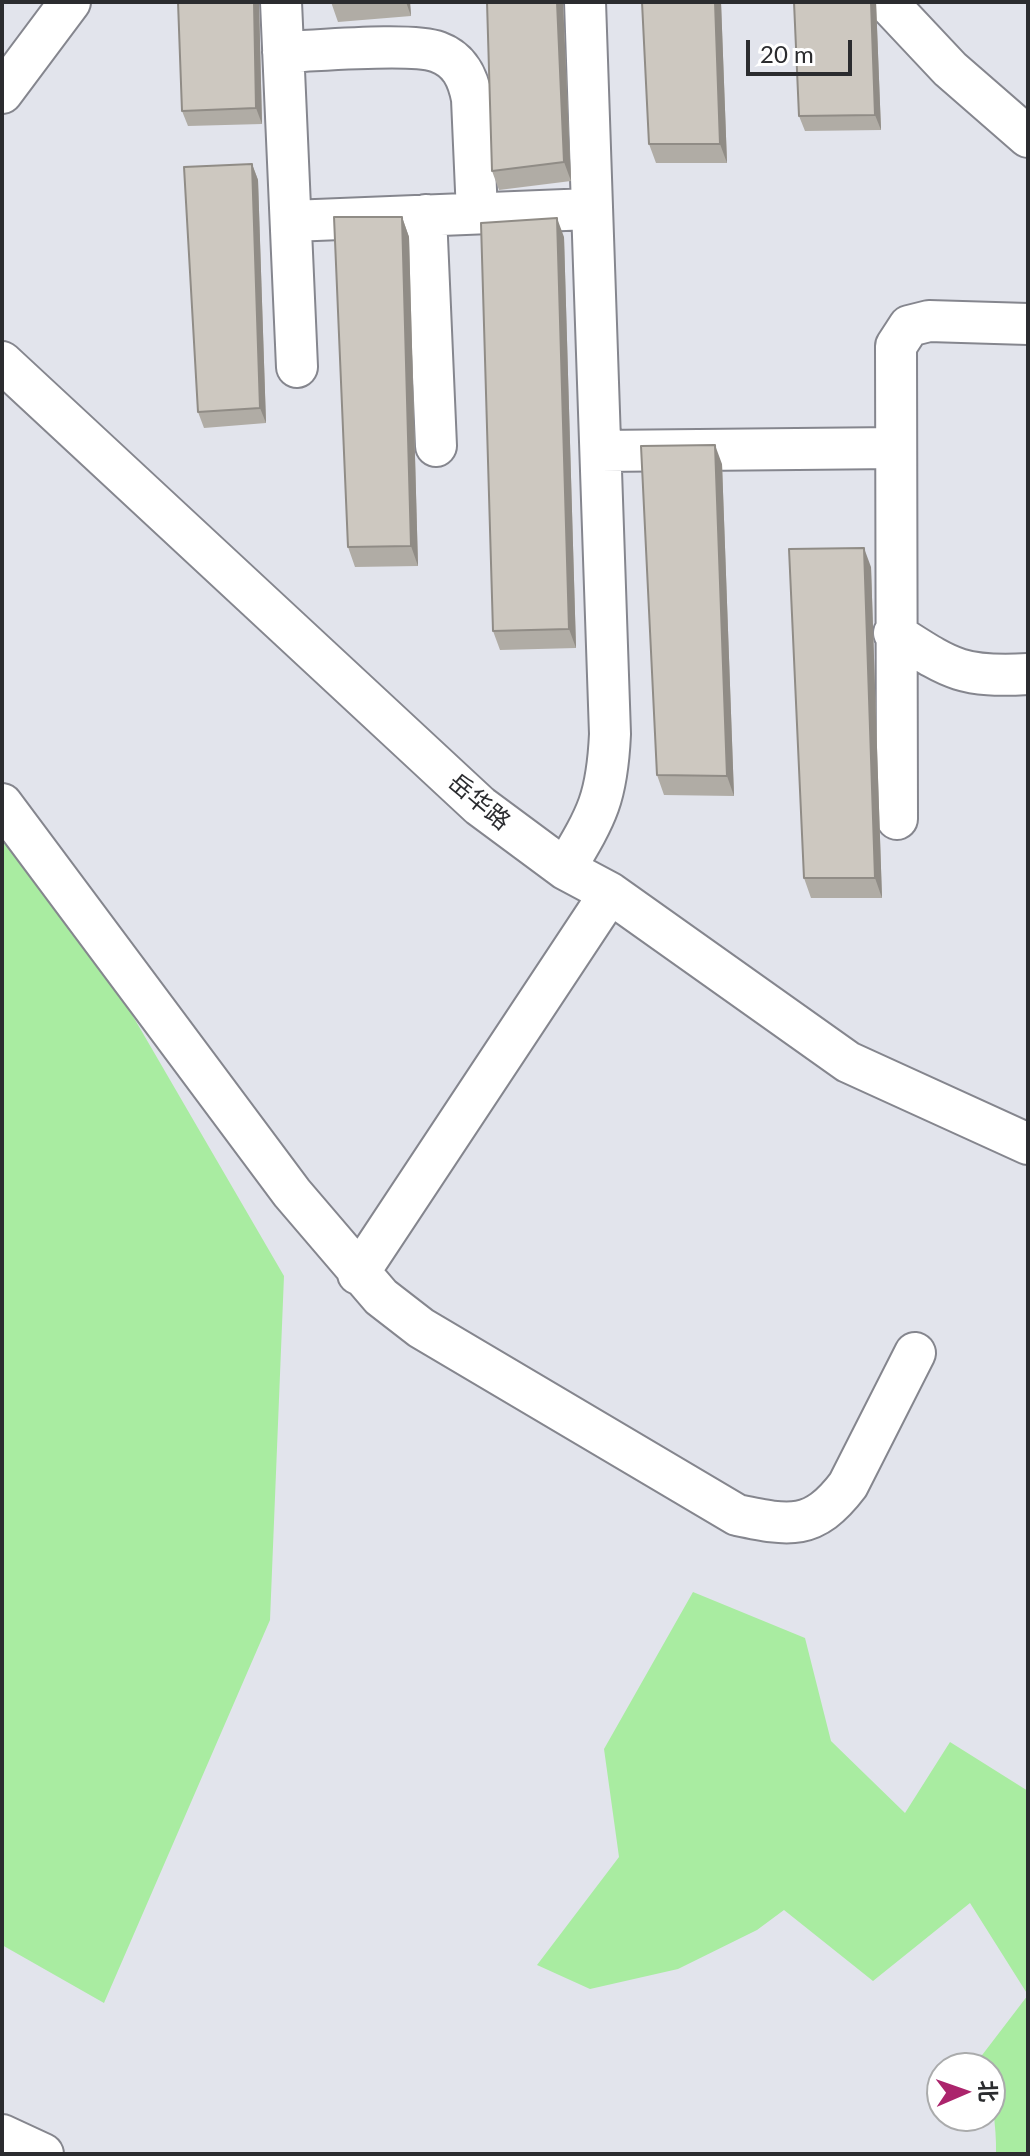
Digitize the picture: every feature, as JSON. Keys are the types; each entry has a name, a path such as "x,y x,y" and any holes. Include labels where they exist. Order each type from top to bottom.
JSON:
{"street":[{"path":"2,93 70,2"},
{"path":"281,2 297,367"},
{"path":"565,869 600,809 608,775 610,734 585,2"},
{"path":"887,2 950,69 1028,137"},
{"path":"283,52 422,49 453,60 469,83 472,99 477,213"},
{"path":"291,221 590,209"},
{"path":"426,215 436,446"},
{"path":"897,819 894,633 896,346 909,326 929,321 1028,324"},
{"name":"岳华路","path":"2,362 480,806 565,869 610,893 848,1062 1028,1144"},
{"path":"601,451 895,448"},
{"path":"894,633 959,672 993,676 1028,674"},
{"path":"2,804 292,1193 358,1274 421,1328 737,1515 770,1521 818,1517 834,1503 848,1485 915,1353"},
{"path":"358,1274 610,893"},
{"path":"2,2135 43,2154"}],"green space":[{"path":"2,814 34,846 284,1276 270,1620 104,2003 2,1945"},
{"path":"693,1592 805,1638 831,1741 905,1813 950,1742 1028,1791 1028,1995 970,1903 873,1981 784,1910 757,1930 678,1969 590,1989 537,1965 619,1857 604,1749"},
{"path":"1028,1995 1028,2154 996,2154 995,2132 1006,2132 1006,2052 984,2052"}],"building":[{"path":"178,2 254,2 256,108 182,111"},
{"path":"487,2 557,2 564,162 492,171"},
{"path":"642,2 715,2 720,144 649,144"},
{"path":"794,2 871,2 875,115 799,116"},
{"path":"252,164 260,408 198,412 184,167"},
{"path":"334,217 402,217 411,546 348,547"},
{"path":"557,218 569,629 493,631 481,223"},
{"path":"715,445 727,776 657,775 641,446"},
{"path":"864,548 875,878 804,878 789,549"}]}
